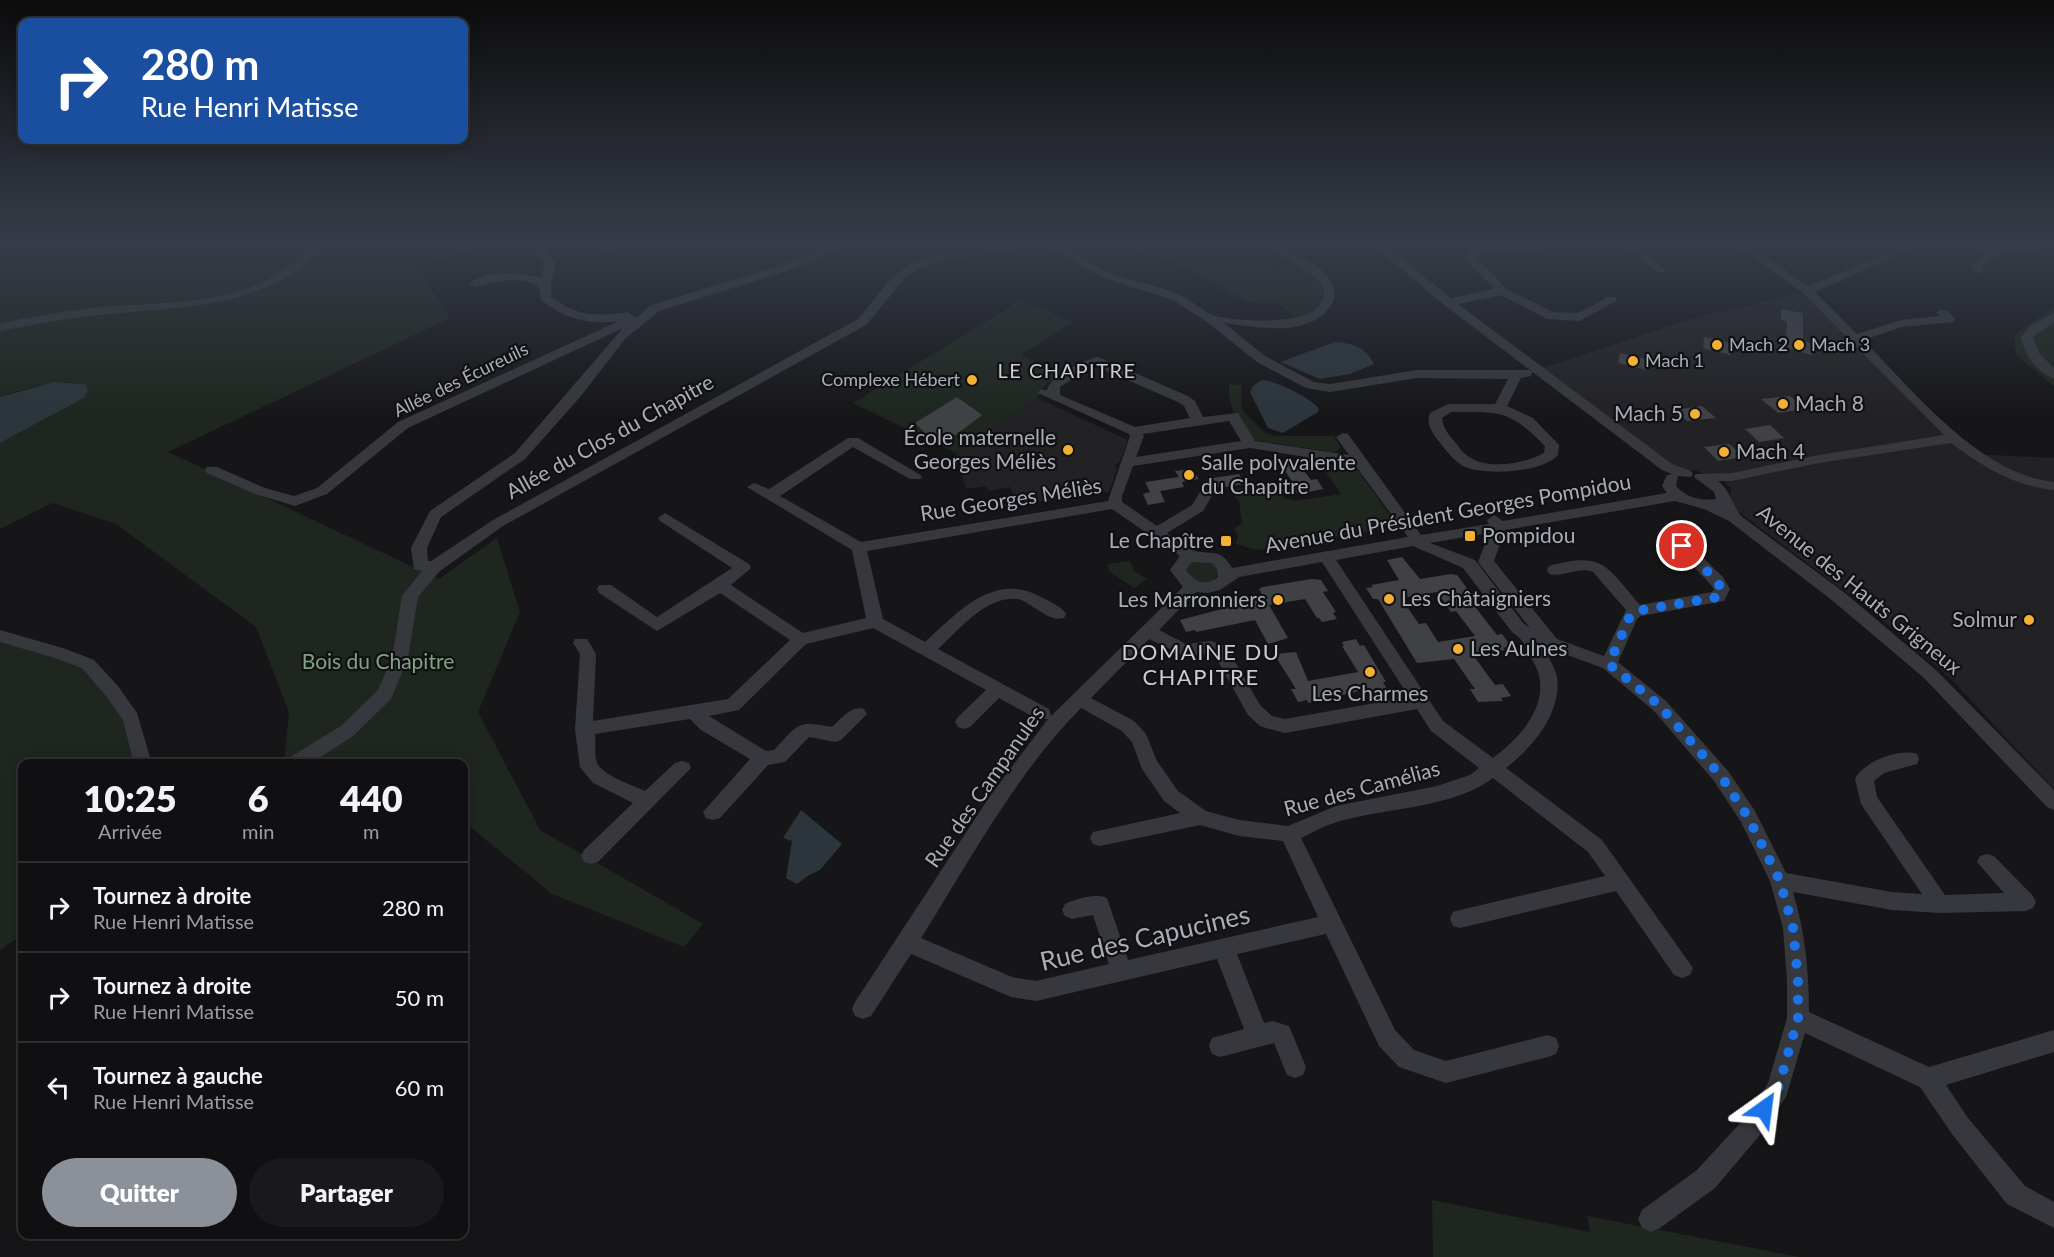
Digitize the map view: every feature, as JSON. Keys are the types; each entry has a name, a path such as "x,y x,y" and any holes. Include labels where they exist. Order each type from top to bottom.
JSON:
{"street":[{"path":"0,327 65,316 172,307 214,300"},
{"path":"547,300 572,316 584,320 651,310 678,300"},
{"name":"Allée du Clos du Chapitre","path":"302,759 347,731 384,694 400,658 410,596 434,567 498,523 839,336 862,322 881,300"},
{"path":"1180,300 1261,358 1311,385 1330,388 1417,374 1516,375 1539,370"},
{"path":"1211,320 1226,319 1253,324 1282,324 1307,319 1323,310 1328,300"},
{"path":"1453,300 1464,300"},
{"path":"1453,300 1675,481 1685,500 1716,496 1732,477"},
{"path":"1517,300 1551,316 1562,318 1580,317 1611,300"},
{"path":"1816,300 1954,438 1995,466 2031,483 2052,486"},
{"path":"434,567 420,565 419,548 435,514 520,456 576,393 621,336 651,310"},
{"name":"Allée des Écureuils","path":"212,470 260,491 295,501 322,491 403,425 651,310"},
{"path":"1854,339 1901,324 1949,319 1943,313"},
{"path":"2054,317 2034,329 2027,337 2028,349 2054,374"},
{"path":"1199,422 1190,404 1183,399 1098,361 1090,362 1054,385 1049,394 1134,431 1199,422 1233,416 1250,444"},
{"path":"1500,408 1516,375"},
{"path":"1448,408 1500,408 1528,421 1552,445 1551,455 1543,461 1492,468 1477,466 1461,459 1436,428 1435,416 1448,408"},
{"path":"1115,504 1115,496 1137,436 1134,431"},
{"path":"1343,437 1420,545 1468,564 1486,562"},
{"path":"1675,481 1702,477 1732,477 1819,459 1954,438"},
{"path":"769,496 853,441 915,476"},
{"path":"1129,462 1250,444 1360,461"},
{"path":"1702,477 1716,496"},
{"name":"Avenue du Président Georges Pompidou","path":"1218,560 1251,558 1414,537 1496,523 1675,481"},
{"path":"754,488 859,547 875,622"},
{"path":"1156,533 1198,508 1208,492"},
{"name":"Avenue des Hauts Grigneux","path":"1716,496 1734,518 1839,597 1930,674 2054,802"},
{"name":"Rue Georges Méliès","path":"859,547 1115,504 1191,556"},
{"path":"604,589 657,625 743,568 665,518"},
{"path":"1486,562 1496,523"},
{"name":"Avenue du Président Georges Pompidou","path":"1226,577 1235,572 1414,537"},
{"path":"1609,664 1630,616 1636,611 1719,597 1722,590 1717,581 1682,546"},
{"path":"1203,555 1218,560 1224,565 1226,577 1218,585 1202,588 1193,586 1185,582 1178,570 1179,564 1191,556 1203,555"},
{"path":"1326,556 1437,726 1595,846 1682,968"},
{"path":"1486,562 1550,642"},
{"name":"Rue des Camélias","path":"1078,699 1128,726 1140,739 1149,764 1171,796 1200,817 1239,828 1289,834 1336,814 1437,794 1477,780 1519,748 1535,726 1546,705 1548,676 1538,652 1528,635 1518,628 1468,564"},
{"path":"1555,570 1589,564 1599,568 1636,611"},
{"path":"720,585 801,639"},
{"name":"Rue des Campanules","path":"863,1009 997,801 1056,722 1193,586"},
{"path":"927,650 979,604 992,597 1020,594 1058,614"},
{"path":"584,729 733,705 801,639 875,622 1043,714"},
{"path":"1147,631 1184,650 1211,647 1220,650 1254,710 1266,721 1276,724 1285,726 1308,723 1421,702"},
{"path":"1528,635 1609,664 1660,706 1721,776 1748,817 1780,881 1793,928 1798,980 1798,1018 1778,1089 1751,1128 1706,1179 1651,1219"},
{"path":"0,636 60,653 88,664 112,691 130,718 142,759"},
{"path":"581,643 588,654 584,729 588,740 588,766 596,775 648,801"},
{"path":"963,722 998,689"},
{"path":"695,712 707,724 763,758 779,757 805,729 835,735 858,714"},
{"path":"713,812 763,758"},
{"path":"1910,759 1878,767 1864,779 1868,799 1940,904"},
{"path":"591,856 682,768"},
{"path":"1100,838 1200,817"},
{"path":"1289,834 1387,1038 1407,1059 1446,1072 1548,1046"},
{"path":"1780,881 1892,901 1940,904 2026,902 1987,862"},
{"path":"1460,919 1621,881"},
{"path":"1072,910 1100,904 1121,970"},
{"name":"Rue des Capucines","path":"907,942 1011,987 1036,991 1332,923"},
{"path":"1224,949 1258,1036"},
{"path":"1798,1018 1928,1079 1960,1126 2016,1195 2054,1215"},
{"path":"1220,1046 1272,1032 1281,1034 1295,1067"},
{"path":"1928,1079 2054,1041"}],"shaded area":[{"path":"1773,300 1814,300 1971,454 2054,458 2054,789 1949,677 1874,613 1736,510 1730,499 1731,488 1722,480 1697,471 1664,469 1536,370 1697,317"},
{"path":"1335,342 1358,347 1371,358 1374,364 1350,374 1320,379 1280,362"},
{"path":"1262,380 1302,395 1316,405 1318,412 1283,433 1268,428 1250,392 1253,386"},
{"path":"54,382 85,384 88,390 84,398 0,443 0,397"},
{"path":"1037,398 1128,440 1120,461 1114,466 1117,469 1109,492 1018,505 1010,487 988,491 986,486 966,489 956,453"},
{"path":"801,810 842,844 820,870 797,884 786,878 792,841 783,838"}],"green space":[{"name":"Bois du Chapitre","path":"0,300 438,300 450,318 168,452 439,579 497,538 520,612 478,712 540,830 703,924 684,947 552,894 468,825 468,759 284,759 289,712 256,627 116,524 53,503 0,529 0,443 84,398 85,384 42,385 0,397"},
{"name":"Complexe Hébert","path":"1021,300 1073,322 1021,355 1062,374 1044,386 1037,398 956,453 853,403"},
{"path":"1243,300 1324,300 1318,310 1296,319 1279,304 1247,302"},
{"path":"2054,307 2054,386 2016,355 2014,335"},
{"path":"1229,384 1242,385 1241,406 1264,432 1275,436 1334,436 1340,447 1338,451 1331,452 1253,440 1232,408"},
{"path":"1317,460 1351,465 1356,468 1396,523 1394,527 1257,550 1236,544 1238,536 1234,529 1242,523 1239,501 1229,490 1275,483 1284,498 1295,501 1341,494"},
{"path":"1200,560 1214,563 1219,572 1214,581 1200,583 1188,577 1185,567 1188,563"},
{"path":"1130,561 1134,571 1147,579 1134,588 1110,572 1107,564"},
{"path":"0,636 88,664 112,691 141,759 18,759 18,938 0,950"},
{"path":"1432,1200 1590,1232 1587,1216 1800,1257 1433,1257"}],"building":[{"path":"1781,309 1803,313 1803,341 1812,343 1812,355 1786,348 1787,321 1781,320"},
{"name":"Mach 2","path":"1704,337 1732,343 1730,355 1703,348"},
{"name":"Mach 1","path":"1620,353 1647,359 1646,370 1618,363"},
{"name":"Mach 8","path":"1790,396 1806,409 1778,413 1761,399"},
{"path":"957,397 982,415 957,434 946,439 926,434 915,423"},
{"name":"Mach 5","path":"1702,406 1716,418 1687,421 1674,410"},
{"path":"1770,425 1784,438 1759,442 1745,429"},
{"name":"Mach 4","path":"1729,444 1744,457 1718,461 1704,447"},
{"path":"1296,461 1311,480 1317,479 1323,489 1295,493 1289,484 1293,483 1282,463"},
{"path":"1192,469 1199,479 1182,482 1184,487 1160,491 1165,502 1148,505 1143,494 1150,492 1145,482 1179,477 1175,471"},
{"path":"1239,474 1245,484 1219,488 1213,478"},
{"path":"1402,557 1420,579 1457,575 1481,607 1476,608 1497,635 1502,634 1511,646 1503,648 1505,650 1473,655 1495,685 1503,684 1511,696 1501,698 1503,701 1478,702 1470,689 1475,689 1454,659 1417,663 1378,599 1373,599 1366,588 1399,580 1387,560","holes":["1437,592 1451,612 1456,611 1475,636 1438,642 1426,623 1419,624 1401,598"]},
{"path":"1312,579 1321,580 1328,591 1323,592 1336,612 1333,613 1337,619 1322,622 1305,599 1269,605 1288,638 1268,644 1255,620 1186,632 1180,620 1264,598 1259,589 1263,587"},
{"name":"Les Charmes","path":"1356,639 1360,646 1364,645 1386,682 1383,682 1387,689 1371,693 1368,689 1308,703 1307,700 1298,702 1291,689 1296,689 1274,654 1296,652 1308,681 1358,672 1342,646 1344,646 1342,642"}],"place":[{"name":"Mach 2","path":"1717,345"},
{"name":"Mach 3","path":"1799,345"},
{"name":"Mach 1","path":"1633,361"},
{"name":"Complexe Hébert","path":"972,380"},
{"name":"Mach 8","path":"1783,404"},
{"name":"Mach 5","path":"1695,414"},
{"name":"École maternelle Georges Méliès","path":"1068,450"},
{"name":"Mach 4","path":"1724,452"},
{"name":"Salle polyvalente du Chapitre","path":"1189,475"},
{"name":"Pompidou","path":"1470,536"},
{"name":"Le Chapître","path":"1226,541"},
{"name":"Les Châtaigniers","path":"1389,599"},
{"name":"Les Marronniers","path":"1278,600"},
{"name":"Solmur","path":"2029,620"},
{"name":"Les Aulnes","path":"1458,649"},
{"name":"Les Charmes","path":"1370,672"}],"district":[{"name":"LE CHAPITRE","path":"1067,371"},
{"name":"DOMAINE DU CHAPITRE","path":"1201,664"}],"route":[{"path":"1682,546 1717,581 1722,590 1719,597 1636,611 1630,616 1609,664 1638,685 1660,706 1721,776 1748,817 1780,881 1793,928 1798,980 1798,1018 1778,1089 1764,1109"}]}
